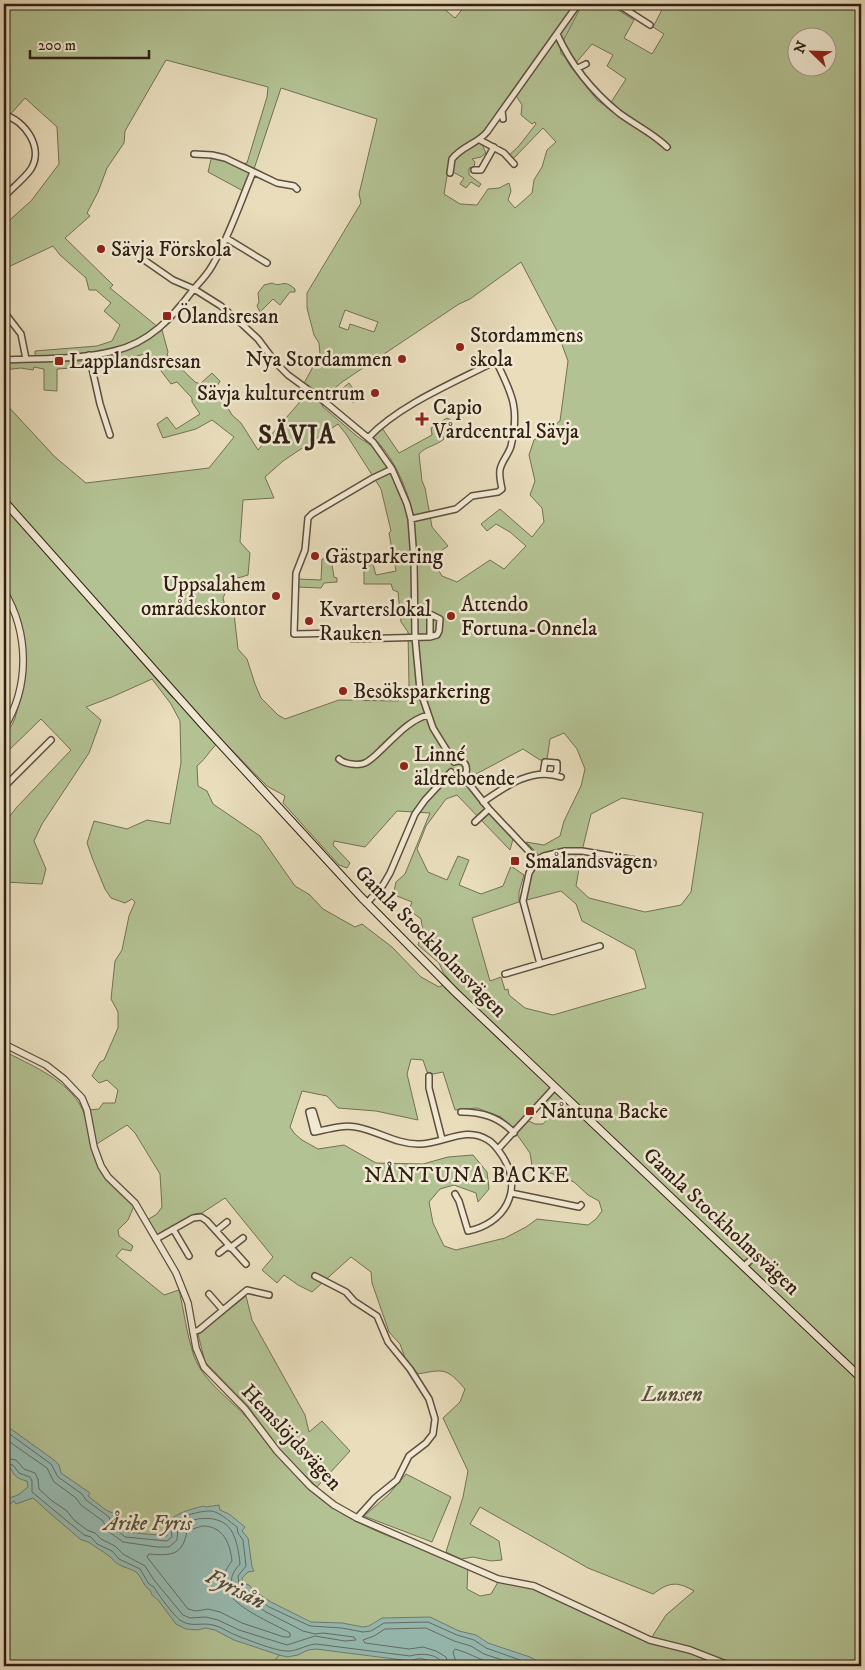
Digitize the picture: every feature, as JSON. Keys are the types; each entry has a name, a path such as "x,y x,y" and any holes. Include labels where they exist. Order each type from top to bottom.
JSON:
{"main road":[{"name":"Gamla Stockholmsvägen","path":"4,502 203,725 367,903 454,992 861,1378"}],"street":[{"path":"450,173 452,159 456,153 480,140 578,4"},
{"path":"624,4 622,7 650,25"},
{"path":"557,34 566,53 586,82 619,113 667,147"},
{"path":"578,68 586,64"},
{"path":"502,111 503,119"},
{"path":"4,115 19,123 31,135 36,157 31,169 4,197"},
{"path":"480,140 504,153 514,164"},
{"path":"474,170 481,170 492,154 494,147"},
{"path":"194,154 225,158 276,183 294,186 297,189"},
{"path":"4,360 89,355 116,351 139,342 152,334 165,323 212,266 254,172"},
{"path":"226,238 267,263"},
{"path":"137,255 173,280 194,289 221,306 258,339 281,368 368,438 392,469 407,504 411,519 414,560 415,637 420,690 433,728 454,762"},
{"path":"4,312 21,334 26,359"},
{"path":"89,355 100,404 110,435"},
{"path":"368,438 386,421 412,405 496,361 512,393 515,404 511,447 500,470 502,489 498,492 472,496 456,509 411,519"},
{"path":"392,469 373,478 308,518 305,550 296,573 294,634 340,633 352,639 430,636"},
{"path":"4,591 17,620 24,654 19,694 12,714 4,728"},
{"path":"339,759 346,762 363,764 370,760 408,725 419,717 428,715"},
{"path":"4,787 51,740"},
{"path":"454,762 461,761 466,764 466,772 463,776"},
{"path":"367,903 383,885 390,873 424,800 451,772 451,766 454,762"},
{"path":"483,802 503,788 526,777 543,774 558,776 557,763 545,762 543,774"},
{"path":"451,772 456,777 463,776"},
{"path":"463,776 489,809 537,860"},
{"path":"474,822 489,809"},
{"path":"540,964 523,901 529,873 537,860 559,852 582,851 653,863"},
{"path":"505,974 600,946"},
{"name":"Hemslöjdsvägen","path":"4,1044 46,1065 64,1079 82,1098 87,1110 94,1147 101,1166 108,1177 135,1203 183,1288 188,1303 196,1348 204,1367 245,1409 277,1451 320,1495 344,1512 498,1578 534,1586 650,1640 690,1650 731,1666"},
{"path":"428,1076 429,1088 442,1139"},
{"path":"498,1149 555,1087"},
{"path":"460,1112 475,1112 491,1116 504,1122 514,1132"},
{"path":"319,1131 338,1126 358,1127 396,1141 413,1144 428,1144 442,1139 471,1134 488,1140 498,1149 510,1172 511,1193 508,1203 497,1218 480,1228 468,1231 455,1194"},
{"path":"511,1193 579,1207 581,1205"},
{"path":"156,1239 193,1218 201,1217 207,1221 246,1264"},
{"path":"216,1231 227,1222"},
{"path":"173,1229 188,1256"},
{"path":"219,1253 242,1238"},
{"path":"744,1266 753,1258"},
{"path":"315,1276 346,1292 354,1301 377,1316 388,1342 410,1369 430,1399 435,1419 433,1434 426,1443 409,1456 397,1480 375,1498 357,1518"},
{"path":"193,1332 199,1330 247,1290 269,1295"},
{"path":"209,1294 222,1309"}],"green space":[{"name":"Lunsen","path":"4,4 446,4 443,8 455,18 467,4 559,4 573,11 578,4 616,4 615,8 634,20 624,38 652,54 664,34 653,27 665,4 861,4 861,1666 4,1666 4,1051 55,1079 79,1103 85,1117 93,1155 99,1168 113,1186 134,1206 128,1220 118,1230 119,1236 133,1246 131,1251 122,1249 116,1256 164,1295 179,1290 187,1332 194,1356 204,1374 244,1414 297,1477 318,1497 345,1515 378,1532 468,1565 467,1589 480,1596 491,1594 498,1582 534,1586 650,1640 666,1615 694,1591 678,1584 673,1584 653,1594 588,1568 480,1507 470,1524 499,1541 502,1560 491,1561 473,1557 461,1559 446,1552 463,1497 468,1471 443,1418 460,1402 465,1389 454,1377 444,1372 434,1371 418,1374 405,1358 400,1344 389,1332 372,1283 371,1272 351,1257 312,1292 284,1275 277,1283 262,1270 273,1257 225,1198 202,1213 195,1214 157,1237 147,1220 157,1214 162,1207 160,1174 135,1133 127,1125 95,1145 89,1110 99,1109 103,1103 115,1103 118,1090 107,1080 99,1083 92,1076 100,1062 104,1060 118,1028 118,1012 111,999 115,961 122,950 129,916 135,902 132,899 125,903 111,898 105,889 87,843 94,821 127,829 147,820 170,824 181,763 180,721 171,704 152,679 86,707 101,720 89,753 42,824 34,841 46,869 42,884 4,882 4,823 71,750 41,719 4,755 4,734 15,718 23,689 26,660 25,643 19,617 4,586 4,506 173,698 178,691 148,661 4,498 4,402 55,457 86,483 209,468 234,437 212,420 196,429 163,438 157,424 167,417 176,429 200,414 192,402 192,398 177,382 171,384 155,363 150,367 148,366 146,354 93,366 92,360 94,358 130,348 162,330 168,352 167,355 195,382 200,384 212,373 220,381 213,393 225,403 232,415 241,423 258,450 299,403 303,385 320,354 319,343 314,335 307,308 307,293 361,203 359,194 377,119 281,88 245,192 208,172 212,155 240,164 247,163 267,97 268,87 166,60 125,131 124,143 107,168 98,192 87,213 90,216 65,238 113,285 110,288 158,327 143,337 114,349 84,354 35,357 35,351 97,346 112,341 120,325 104,311 111,303 96,290 89,290 86,278 60,255 53,246 4,269 4,225 31,201 59,164 57,127 25,98 9,116 4,115","holes":["592,44 613,55 607,66 626,79 610,104 575,64","515,94 522,105 521,115 532,124 535,122 536,124 518,147 507,157 510,160 513,159 543,128 556,142 547,150 542,167 534,180 532,193 515,208 508,200 511,191 509,183 499,188 488,189 477,205 460,204 444,194 447,176 453,172 464,178 460,184 466,188 471,182 479,187 481,184 469,175 469,168 474,167 475,162 472,159 481,157 486,153 481,142","521,262 557,331 568,361 560,421 534,440 529,455 535,481 530,495 542,508 544,522 532,537 500,509 481,524 487,531 496,524 510,532 526,546 504,569 490,560 457,582 442,576 431,558 448,546 432,527 422,481 419,454 444,439 444,429 451,420 447,418 431,428 432,435 399,453 380,425 371,436 393,463 408,495 414,517 409,521 405,506 389,468 375,448 358,437 322,406 334,389 342,382 459,304 470,299","345,310 378,322 374,332 350,324 348,330 339,327","338,424 381,489 391,531 389,533 396,571 376,575 373,564 371,564 364,571 364,584 391,584 393,590 398,592 401,622 408,632 409,685 405,694 398,701 339,700 285,719 278,715 261,698 247,659 238,649 234,613 225,606 223,598 231,580 248,575 250,553 240,542 243,500 274,498 265,477 283,461","564,733 577,749 585,769 581,786 564,821 560,836 544,845 526,842 543,857 534,871 529,873 523,901 561,891 576,904 582,921 635,950 646,988 553,1015 525,1008 509,995 508,989 505,990 501,977 490,981 472,918 519,902 519,892 524,875 511,866 503,886 481,894 459,885 469,860 458,856 447,880 428,872 417,849 426,826 446,799 457,795 510,850 513,839 463,781 523,749 540,760 547,760 550,739","222,740 267,786 285,796 283,803 339,865 347,868 350,863 333,845 334,841 365,847 397,811 430,813 405,874 396,882 394,891 397,896 412,902 409,910 421,919 423,932 418,945 439,963 451,982 439,987 421,977 392,947 362,924 355,927 323,909 310,895 295,886 260,836 213,804 207,791 198,786 197,766","622,798 703,813 691,892 681,905 645,912 589,898 576,886 591,814","411,1059 423,1060 427,1072 433,1074 443,1072 455,1110 477,1108 501,1117 511,1126 530,1153 532,1166 574,1182 588,1195 599,1201 602,1211 588,1225 537,1219 505,1238 456,1250 444,1246 433,1223 429,1202 440,1189 454,1185 476,1193 478,1202 489,1189 487,1172 473,1155 448,1157 423,1164 376,1163 344,1145 318,1149 302,1140 290,1127 302,1091 327,1096 338,1108 376,1111 418,1120 407,1074","540,1099 548,1115 543,1124 535,1124 522,1118"]},
{"path":"272,283 288,284 295,289 295,292 290,292 280,305 273,299 260,312 257,306 259,302 258,293 264,285"},
{"path":"82,361 87,363 87,367 57,369 57,391 44,390 44,369 34,367 33,370 21,368 4,370 4,362"},
{"path":"349,383 360,398 353,403 342,389"},
{"path":"331,558 334,577 337,578 337,582 324,583 321,588 298,587 298,579 321,580 322,559"},
{"path":"246,1296 252,1320 305,1415 309,1432 322,1421 350,1451 317,1487 280,1450 248,1406 205,1362 198,1334"},
{"path":"406,1474 451,1497 432,1542 364,1516 389,1494"}],"water":[{"name":"Fyrisån","path":"4,1424 54,1460 59,1465 61,1473 90,1493 88,1496 106,1510 115,1514 116,1523 127,1532 167,1536 165,1525 177,1515 203,1506 219,1505 220,1510 229,1514 245,1527 242,1531 248,1538 254,1571 248,1572 242,1578 243,1583 249,1585 254,1591 271,1602 311,1622 342,1623 363,1627 369,1626 382,1618 430,1617 459,1631 476,1635 488,1643 530,1657 547,1666 444,1666 420,1658 410,1661 316,1649 287,1657 234,1640 215,1630 205,1628 198,1630 186,1629 176,1624 136,1572 122,1566 90,1543 80,1539 33,1498 16,1504 14,1501 4,1508 4,1500 18,1495 28,1487 27,1481 17,1477 11,1469 4,1468"}],"waterway":[{"path":"563,41 580,9 585,4"},
{"path":"560,47 561,54 597,100 615,113"},
{"path":"271,1666 279,1655"}],"place":[{"name":"Sävja Förskola","path":"101,249"},
{"name":"Ölandsresan","path":"167,316"},
{"name":"Stordammens skola","path":"460,347"},
{"name":"Nya Stordammen","path":"402,359"},
{"name":"Lapplandsresan","path":"59,361"},
{"name":"Sävja kulturcentrum","path":"375,393"},
{"name":"Capio Vårdcentral Sävja","path":"422,419"},
{"name":"Gästparkering","path":"315,556"},
{"name":"Uppsalahem områdeskontor","path":"276,596"},
{"name":"Attendo Fortuna-Onnela","path":"451,616"},
{"name":"Kvarterslokal Rauken","path":"309,621"},
{"name":"Besöksparkering","path":"343,691"},
{"name":"Linné äldreboende","path":"404,766"},
{"name":"Smålandsvägen","path":"515,861"},
{"name":"Nåntuna Backe","path":"530,1111"}],"district":[{"name":"SÄVJA","path":"297,434"},
{"name":"NÅNTUNA BACKE","path":"467,1174"}],"park label":[{"name":"Årike Fyris","path":"148,1523"}]}
